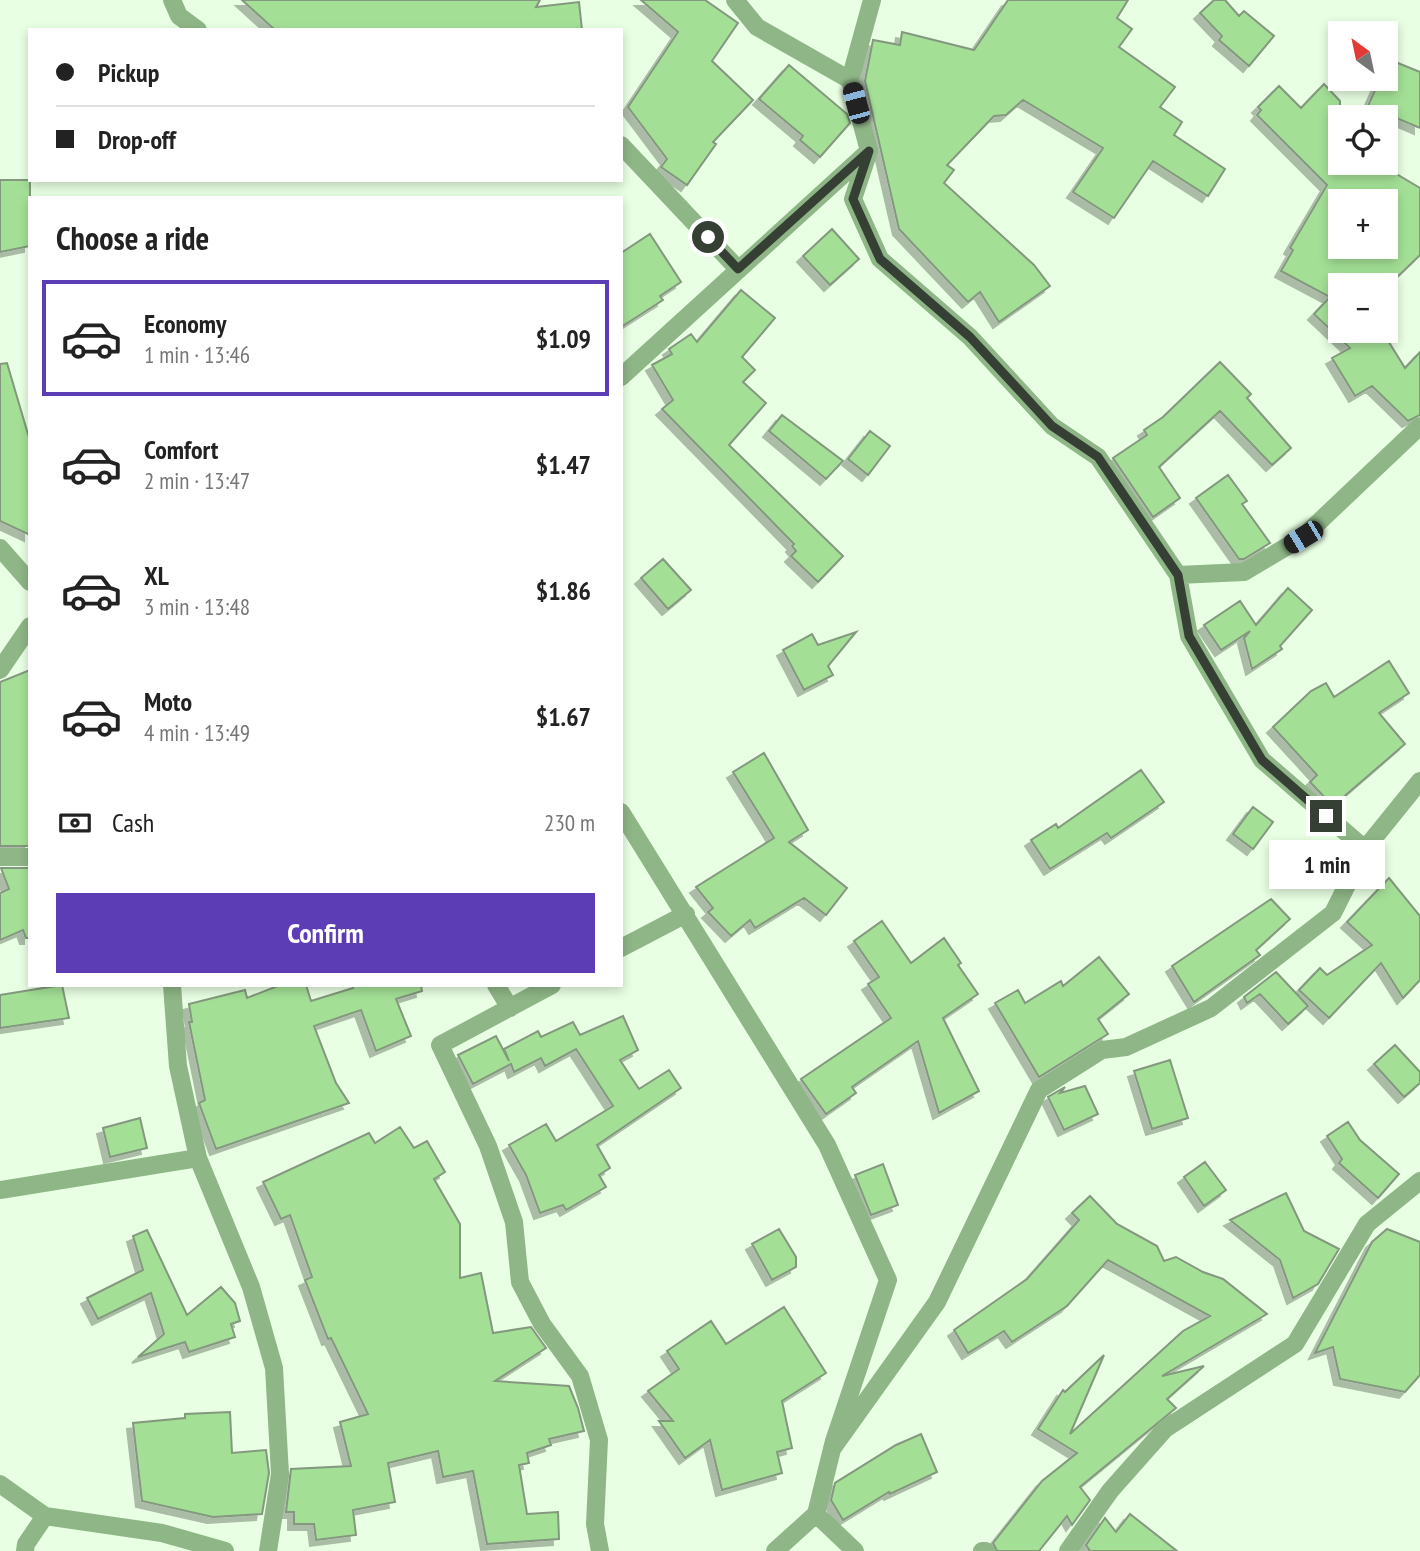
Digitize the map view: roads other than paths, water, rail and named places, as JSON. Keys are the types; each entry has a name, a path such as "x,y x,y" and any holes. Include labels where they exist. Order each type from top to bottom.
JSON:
{"street":[{"path":"172,0 179,16 195,28"},
{"path":"735,0 757,26 850,80"},
{"path":"872,0 850,80 869,151 853,199 880,259 970,337 1052,426 1098,457 1178,575 1189,636 1262,760 1365,849"},
{"path":"623,147 738,269"},
{"path":"623,375 869,151"},
{"path":"1178,575 1244,572 1303,537 1420,426"},
{"path":"0,548 28,580"},
{"path":"0,670 28,629"},
{"path":"832,1449 937,1302 1039,1090 1102,1050 1126,1047 1211,1008 1333,913 1365,849 1420,782"},
{"path":"623,814 827,1145 888,1280 832,1449 816,1514 775,1551"},
{"path":"0,857 28,857"},
{"path":"623,947 686,914"},
{"path":"172,987 178,1066 198,1158 251,1287 274,1368 279,1474 268,1551"},
{"path":"497,987 510,1008"},
{"path":"548,987 440,1045 488,1146 514,1222 520,1282 542,1324 580,1376 599,1440 595,1524 600,1551"},
{"path":"0,1190 198,1158"},
{"path":"1068,1551 1110,1491 1165,1429 1296,1344 1367,1224 1420,1181"},
{"path":"0,1484 45,1516 162,1533 225,1551"},
{"path":"816,1514 855,1551"},
{"path":"25,1551 26,1544 45,1516"}]}
